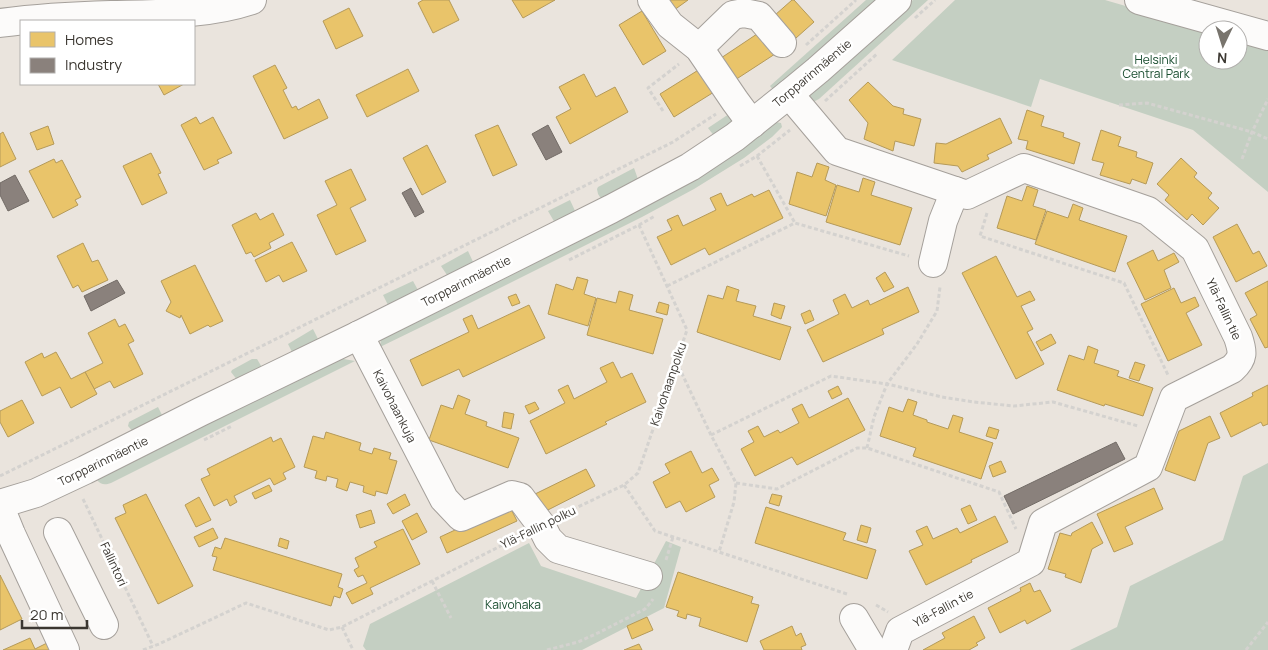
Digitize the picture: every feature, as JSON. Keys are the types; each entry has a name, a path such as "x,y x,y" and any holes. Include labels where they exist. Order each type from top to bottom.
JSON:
{"street":[{"path":"28,20 56,17 150,15 234,6 252,0"},
{"path":"652,0 670,25 699,48 734,101 752,124"},
{"name":"Torpparinmäentie","path":"0,506 69,478 611,209 690,167 752,124 818,70 897,0"},
{"path":"1139,0 1268,36"},
{"path":"699,48 733,15 744,13 759,16 791,47"},
{"path":"0,23 20,21"},
{"name":"Ylä-Fallin tie","path":"789,94 837,151 954,191 967,195 1024,168 1148,211 1195,248 1242,349 1241,357 1232,369 1174,398 1148,467 1043,524 1031,562 900,631 893,650"},
{"path":"936,275 943,222 954,191"},
{"name":"Kaivohaankuja","path":"359,335 444,499 461,517 512,495 520,497 541,525"},
{"path":"0,506 65,650"},
{"path":"541,525 548,539 558,548 656,579"},
{"path":"58,532 104,625"},
{"path":"38,590 77,571"},
{"path":"859,606 873,650"}],"path":[{"path":"791,47 856,0"},
{"path":"663,111 648,88 699,48"},
{"path":"1242,158 1268,99"},
{"path":"0,476 673,142 734,101"},
{"path":"1119,105 1147,103 1252,132 1268,139"},
{"path":"757,156 795,223 936,275 937,311 917,344 887,384 874,417 866,448"},
{"path":"988,208 980,236 1124,283 1170,380"},
{"path":"667,286 795,223"},
{"name":"Kaivohaanpolku","path":"624,485 638,473 687,330 639,225"},
{"path":"676,361 736,483 734,502 719,552"},
{"path":"711,435 831,376 887,384 942,397 974,402 1014,406 1052,402 1140,427"},
{"path":"736,483 777,489 857,448 866,448 999,492 1017,531"},
{"path":"624,485 655,530 719,552 859,606 902,619 908,627"},
{"name":"Ylä-Fallin polku","path":"342,628 541,525 624,485"},
{"name":"Fallintori","path":"83,499 153,646"},
{"path":"547,650 578,642 645,608 651,602 656,579 673,537"},
{"path":"432,581 451,618"},
{"path":"143,650 246,603 330,630 342,628 353,650"},
{"path":"1246,650 1268,622"}],"green space":[{"path":"866,0 878,0 775,92 770,86"},
{"path":"913,0 928,0 819,99 811,103 810,93"},
{"name":"Helsinki Central Park","path":"955,0 1105,0 1198,27 1198,70 1248,70 1248,42 1268,47 1268,192 1193,130 1040,79 1031,107 892,60"},
{"path":"735,110 742,118 715,137 708,128"},
{"path":"776,122 781,123 782,127 772,137 744,158 694,189 642,217 380,347 381,339 751,140"},
{"path":"634,168 639,182 602,200 598,194 598,187"},
{"path":"570,200 576,213 555,223 548,211"},
{"path":"468,251 474,264 452,275 447,275 441,266"},
{"path":"413,281 419,292 389,307 383,295"},
{"path":"313,329 319,341 292,352 288,344"},
{"path":"338,358 355,361 111,483 103,484 97,480"},
{"path":"252,359 257,359 263,369 238,381 231,372 232,370"},
{"path":"158,407 164,419 135,434 128,426 129,422"},
{"path":"1268,463 1268,650 1070,650 1117,627 1130,586 1223,540 1243,476"},
{"name":"Kaivohaka","path":"666,541 681,547 664,608 582,650 366,650 363,646 370,624 529,543 541,566 636,598"}],"building: Homes":[{"path":"423,0 449,0 459,20 433,33 418,3"},
{"path":"512,0 555,0 523,18"},
{"path":"661,0 688,0 670,13"},
{"path":"792,0 814,22 796,38 775,15"},
{"path":"349,8 363,36 336,49 323,21"},
{"path":"642,11 666,51 643,65 619,25"},
{"path":"760,32 775,54 735,80 721,58"},
{"path":"275,65 287,88 283,90 292,108 296,106 298,110 319,99 328,118 284,139 253,76"},
{"path":"408,69 419,91 367,117 356,95"},
{"path":"700,69 714,92 674,117 660,94"},
{"path":"584,74 596,97 615,87 628,112 570,144 556,117 571,109 559,87"},
{"path":"868,82 893,106 904,109 903,114 921,119 914,146 895,141 893,151 864,139 868,123 849,100"},
{"path":"159,85 182,85 164,95"},
{"path":"1027,110 1044,116 1041,126 1064,133 1063,137 1080,143 1074,164 1026,149 1028,141 1018,139"},
{"path":"196,117 200,124 213,117 232,153 217,160 219,163 204,170 181,125"},
{"path":"1000,118 1012,143 987,155 989,159 962,172 958,166 934,163 936,143 946,144"},
{"path":"498,125 517,165 493,176 475,135"},
{"path":"48,126 54,144 37,150 30,133"},
{"path":"1101,130 1121,137 1118,146 1137,152 1136,157 1153,163 1146,184 1132,179 1130,184 1100,175 1104,163 1092,160"},
{"path":"3,132 16,159 0,167 0,134"},
{"path":"427,145 446,182 422,195 403,158"},
{"path":"151,153 161,173 158,174 167,193 142,205 123,166"},
{"path":"1181,158 1197,173 1194,177 1212,193 1208,198 1219,208 1203,225 1192,214 1187,220 1165,200 1169,195 1157,184"},
{"path":"54,159 56,163 62,160 81,197 75,200 78,205 53,218 29,171"},
{"path":"817,163 829,167 825,180 836,185 826,216 789,204 797,172 812,177"},
{"path":"351,169 366,200 350,208 366,241 336,255 317,215 337,205 325,181"},
{"path":"863,178 875,182 871,195 912,208 900,245 826,222 837,185 859,192"},
{"path":"1027,186 1038,190 1033,206 1046,210 1036,240 997,228 1007,196 1022,201"},
{"path":"769,190 783,218 709,255 705,248 671,265 657,237 672,230 667,220 678,215 683,226 716,210 710,198 721,193 727,206 752,194 754,197"},
{"path":"1073,204 1083,208 1079,220 1127,236 1115,272 1035,244 1047,211 1068,218"},
{"path":"256,213 260,220 273,213 284,235 269,243 271,248 254,257 251,252 246,254 232,225"},
{"path":"1237,224 1253,254 1259,251 1267,266 1236,282 1213,237"},
{"path":"292,242 307,271 283,282 279,275 266,282 255,260"},
{"path":"83,243 92,262 98,260 108,280 82,292 78,285 73,288 57,256"},
{"path":"1153,250 1158,261 1174,253 1179,262 1164,270 1171,288 1145,300 1127,263"},
{"path":"996,256 1017,297 1030,291 1035,300 1021,306 1033,329 1027,332 1044,364 1016,379 962,273"},
{"path":"195,265 223,321 210,327 208,325 190,334 181,315 180,318 166,311 171,302 161,281"},
{"path":"885,272 894,287 884,292 876,278"},
{"path":"577,277 588,280 584,294 596,298 588,326 548,314 556,284 573,290"},
{"path":"1268,281 1268,347 1265,348 1250,319 1257,315 1245,293"},
{"path":"727,286 739,290 736,301 756,306 753,316 791,327 780,360 697,332 708,295 723,299"},
{"path":"908,287 919,312 882,329 884,334 823,362 807,330 839,314 833,300 845,294 852,308 868,300 870,305"},
{"path":"1174,288 1181,303 1195,297 1199,306 1186,313 1202,345 1168,361 1141,304"},
{"path":"619,291 633,295 629,310 663,319 653,354 587,335 597,298 616,303"},
{"path":"516,294 520,303 512,306 508,297"},
{"path":"659,302 669,305 667,315 656,312"},
{"path":"774,303 785,306 781,319 771,315"},
{"path":"529,305 545,338 463,377 459,369 422,386 410,360 469,332 463,319 472,315 478,329"},
{"path":"810,310 814,320 805,324 801,314"},
{"path":"115,319 119,327 125,324 134,341 128,344 143,374 114,388 110,381 94,389 85,372 103,363 88,333"},
{"path":"1051,334 1056,343 1041,351 1036,342"},
{"path":"1088,346 1098,350 1094,363 1119,371 1117,376 1153,388 1143,416 1105,404 1104,406 1057,390 1069,355 1084,360"},
{"path":"56,352 71,379 85,372 97,394 71,408 60,387 42,396 25,362 42,353 44,358"},
{"path":"613,362 621,378 632,373 646,402 605,422 607,424 546,454 530,421 565,403 558,390 568,385 574,399 607,382 600,368"},
{"path":"1135,362 1145,365 1139,381 1129,378"},
{"path":"1268,385 1268,424 1263,426 1261,422 1231,437 1220,413 1253,396 1252,393"},
{"path":"838,386 842,394 832,399 828,391"},
{"path":"458,395 470,400 465,414 487,422 486,426 519,438 508,468 429,440 441,405 453,409"},
{"path":"848,398 865,430 797,465 792,457 755,476 741,449 754,442 748,431 758,426 764,437 778,430 780,433 799,423 792,409 802,404 809,418"},
{"path":"908,399 917,402 913,415 948,429 953,415 963,418 959,432 993,443 981,479 913,456 916,448 880,436 889,407 903,412"},
{"path":"22,400 34,423 8,437 0,422 0,411"},
{"path":"535,402 539,409 529,414 525,406"},
{"path":"504,412 514,414 511,429 502,427"},
{"path":"1210,416 1220,438 1208,443 1195,481 1165,470 1179,431"},
{"path":"989,427 999,430 996,439 986,436"},
{"path":"326,432 361,443 359,450 372,454 374,448 391,453 389,459 397,461 387,494 376,491 375,496 363,492 364,486 350,482 347,491 336,487 338,479 327,476 326,481 315,478 317,471 304,467 313,436 324,439"},
{"path":"271,437 273,442 281,438 295,467 283,473 286,479 274,485 270,478 234,496 237,502 230,506 227,499 214,506 201,479 210,475 207,469"},
{"path":"691,451 702,473 712,468 719,480 709,485 715,497 686,512 680,501 666,508 653,482 670,473 665,464"},
{"path":"1001,461 1006,472 993,477 989,466"},
{"path":"586,469 595,486 540,514 531,496"},
{"path":"269,485 272,491 255,499 252,493"},
{"path":"1154,488 1163,509 1125,527 1133,544 1114,552 1097,514"},
{"path":"146,494 193,586 158,604 115,518 126,513 123,505"},
{"path":"405,494 410,505 393,514 387,504"},
{"path":"772,494 782,496 779,506 769,503"},
{"path":"199,497 211,520 196,527 185,505"},
{"path":"509,505 517,521 447,553 440,537"},
{"path":"970,505 977,520 968,524 961,509"},
{"path":"766,507 846,533 843,540 876,550 867,579 755,543"},
{"path":"371,510 375,523 360,528 356,515"},
{"path":"417,513 427,532 412,540 402,521"},
{"path":"995,516 1008,542 926,585 909,551 923,545 916,531 927,526 933,539 957,528 960,533"},
{"path":"1092,522 1103,543 1092,549 1081,583 1065,577 1066,574 1048,569 1060,533 1071,536 1072,533"},
{"path":"861,525 871,528 867,543 857,540"},
{"path":"213,528 218,538 199,547 194,537"},
{"path":"403,529 420,564 370,588 373,594 352,604 346,593 367,583 363,575 358,577 354,570 359,567 355,558 377,547 374,542"},
{"path":"225,538 342,574 338,587 343,589 340,598 334,596 331,606 213,570 217,557 212,556 215,547 221,549"},
{"path":"280,538 289,541 287,549 278,546"},
{"path":"678,572 753,597 751,603 759,605 747,642 699,626 701,618 687,614 686,619 677,616 679,611 666,607"},
{"path":"0,575 22,619 0,630"},
{"path":"1030,583 1034,592 1040,590 1051,611 1027,624 1025,620 1000,633 988,608 1021,591 1020,588"},
{"path":"974,616 985,638 976,643 978,645 969,650 923,650 945,638 942,633"},
{"path":"647,617 653,630 632,639 627,626"},
{"path":"792,626 796,636 801,633 806,645 801,647 802,650 764,650 760,641"},
{"path":"30,638 35,649 47,643 50,650 3,650"},
{"path":"639,644 642,650 624,650"}],"building: Industry":[{"path":"548,125 562,152 546,160 532,134"},
{"path":"15,175 29,201 8,211 0,195 0,183"},
{"path":"411,188 424,212 415,217 402,193"},
{"path":"117,280 125,293 91,311 84,296"},
{"path":"1116,442 1125,459 1013,514 1004,496"}]}
